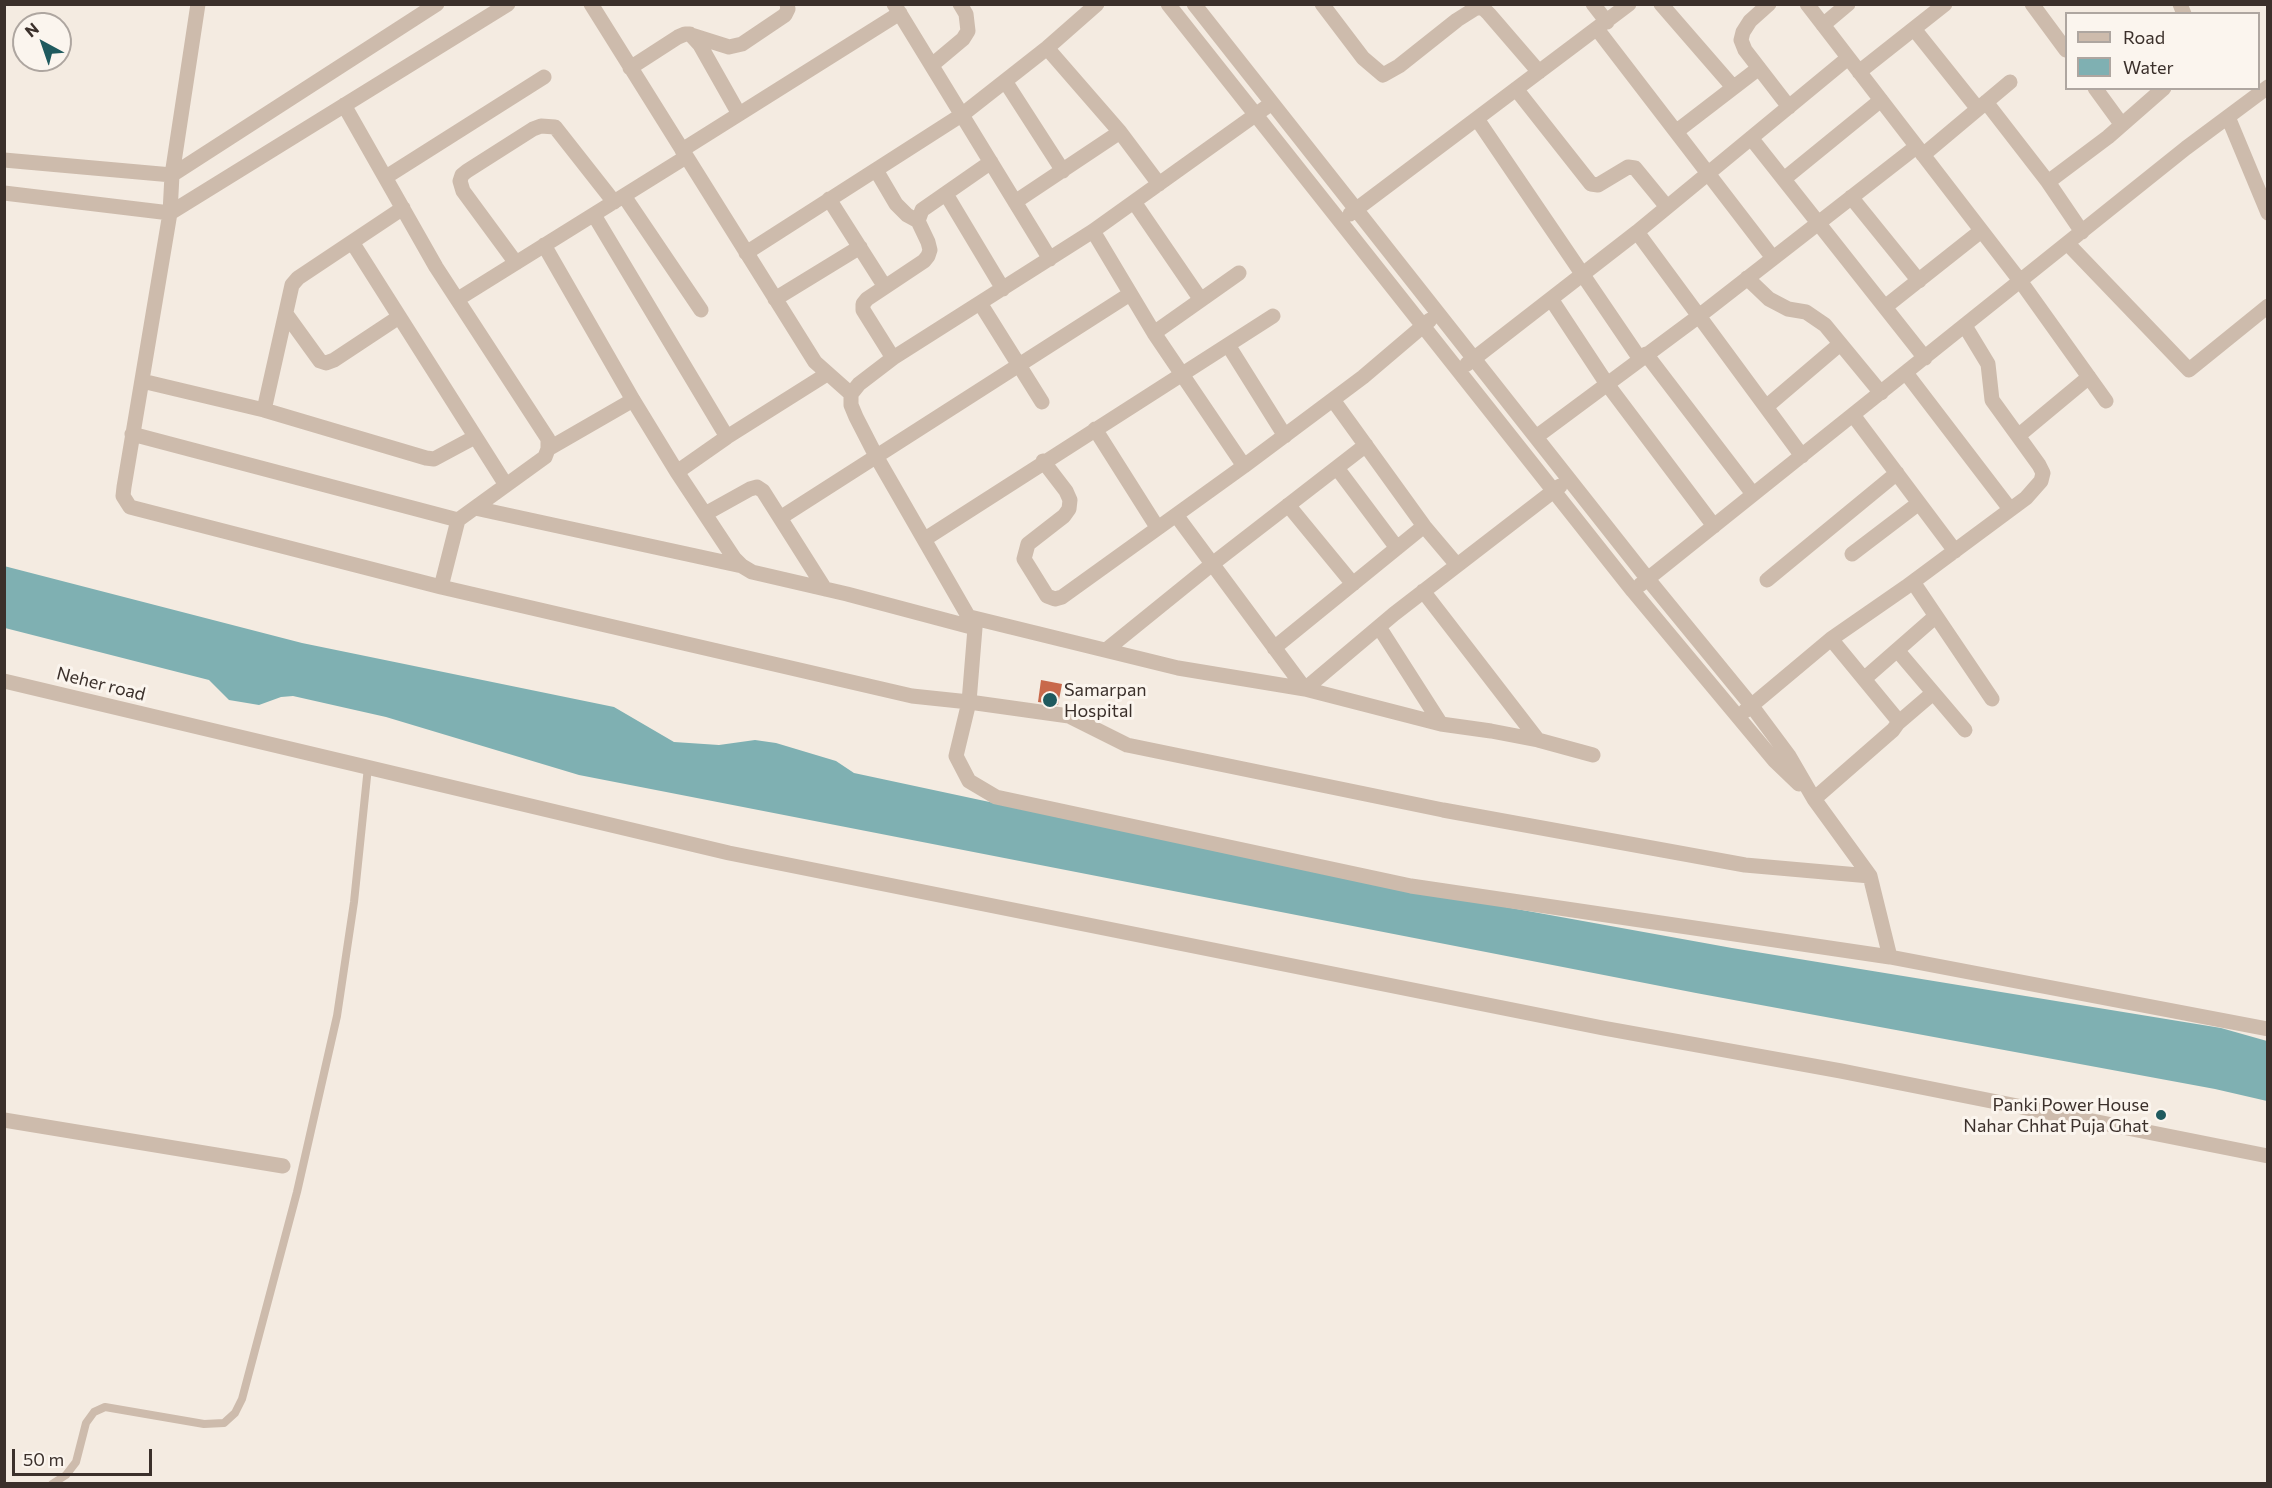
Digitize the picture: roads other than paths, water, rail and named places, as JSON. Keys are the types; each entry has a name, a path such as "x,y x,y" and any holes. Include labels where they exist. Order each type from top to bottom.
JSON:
{"street":[{"path":"198,4 172,175 170,213 123,496 130,507 441,587 912,696 1068,716 1127,745 1443,810 1745,865 1870,876"},
{"path":"4,160 172,175 437,4"},
{"path":"4,193 170,213 508,4"},
{"path":"591,4 814,362 851,394"},
{"path":"630,68 685,34 729,47 742,44 785,15 787,4"},
{"path":"932,65 963,39 968,31 966,14 960,4"},
{"path":"746,253 963,114 1047,48 1097,4"},
{"path":"1168,4 1633,591 1774,760 1814,799"},
{"path":"1194,4 1647,579 1751,705 1789,756 1814,799 1870,876 1890,957"},
{"path":"1322,4 1363,58 1383,75 1399,66 1475,6 1483,8 1489,14 1539,72"},
{"path":"1593,4 1602,26 1677,131 1773,258"},
{"path":"1340,220 1629,4"},
{"path":"1661,4 1733,87"},
{"path":"1769,4 1750,21 1741,40 1745,50 1789,107"},
{"path":"1807,4 2021,282 2106,401"},
{"path":"1823,26 1848,4"},
{"path":"1859,72 1945,4"},
{"path":"2032,4 2065,47"},
{"path":"458,299 619,199 740,114 897,9 1050,258"},
{"path":"1914,29 2048,182 2082,232"},
{"path":"690,34 699,45 740,114"},
{"path":"1047,48 1120,132 1160,184"},
{"path":"1458,372 1637,232 1848,58"},
{"path":"1677,131 1759,68"},
{"path":"386,177 544,77"},
{"path":"1005,81 1063,171"},
{"path":"1536,437 1698,316 1851,197 1920,151 2010,82"},
{"path":"1633,591 2082,232 2268,87"},
{"path":"1516,89 1591,184 1598,185 1628,167 1635,168 1667,207"},
{"path":"2096,90 2122,125"},
{"path":"2048,182 2122,125 2162,90"},
{"path":"1784,178 1881,100"},
{"path":"1272,103 1093,231 892,358 859,384 851,394 851,405 876,456 972,623 969,702 956,756 969,781 996,797 1411,886 1890,957 2268,1029"},
{"path":"344,105 458,299 548,439 545,457 458,520 441,587"},
{"path":"2228,117 2268,213"},
{"path":"1477,119 1643,357 1753,494"},
{"path":"516,263 463,191 460,181 462,175 467,171 533,129 541,126 555,127 619,199 701,310"},
{"path":"1015,202 1120,132"},
{"path":"1751,138 1925,358"},
{"path":"918,221 922,210 991,162"},
{"path":"876,170 896,204 907,215 918,221 930,250 924,261 885,286 863,304 863,310 892,358"},
{"path":"946,194 1003,289"},
{"path":"1851,197 1919,280"},
{"path":"830,199 885,286"},
{"path":"1134,202 1201,300"},
{"path":"264,410 292,285 298,278 404,208"},
{"path":"594,215 727,437"},
{"path":"1093,231 1154,333 1244,466"},
{"path":"1885,308 1981,231"},
{"path":"1637,232 1802,456"},
{"path":"352,242 506,485"},
{"path":"2068,244 2189,370 2268,306"},
{"path":"544,245 633,400 677,471 734,558 752,572 1178,668 1305,689 1441,724 1538,740 1593,755"},
{"path":"775,299 860,247"},
{"path":"1154,333 1239,273"},
{"path":"1747,278 1769,299 1788,309 1806,312 1825,325 1881,393"},
{"path":"780,518 1130,294"},
{"path":"1551,298 1606,384 1714,526"},
{"path":"980,303 1042,402"},
{"path":"1043,461 1070,500 1069,508 1064,516 1028,544 1024,559 1047,596 1055,599 1062,597 1285,436 1333,400 1438,313"},
{"path":"286,314 320,361 326,363 399,317"},
{"path":"925,539 1043,461 1273,316"},
{"path":"1738,717 1831,639 1913,582 2010,509 2034,490 2041,481 2043,472 1992,400 1988,364 1965,326"},
{"path":"1766,407 1840,344"},
{"path":"1228,345 1285,436"},
{"path":"1906,373 2010,509"},
{"path":"677,471 827,374"},
{"path":"2018,436 2089,377"},
{"path":"142,381 264,410 403,452 434,459 475,437"},
{"path":"548,449 633,400"},
{"path":"1333,400 1424,526 1457,565"},
{"path":"1853,415 1955,550"},
{"path":"1095,429 1157,527"},
{"path":"132,434 458,520"},
{"path":"1106,650 1366,445"},
{"path":"1336,468 1397,548"},
{"path":"1767,580 1897,473"},
{"path":"1305,689 1423,591 1569,479"},
{"path":"705,514 742,492 757,488 763,491 825,589"},
{"path":"1852,554 1919,503"},
{"path":"1288,505 1353,584"},
{"path":"475,508 742,566"},
{"path":"1176,515 1305,689"},
{"path":"1274,648 1424,526"},
{"path":"1913,582 1992,699"},
{"path":"1423,591 1538,740"},
{"path":"1864,679 1936,616"},
{"path":"1378,627 1441,724"},
{"path":"1831,639 1898,723"},
{"path":"1897,650 1965,730"},
{"name":"Neher road","path":"4,681 741,855 1591,1025 1841,1071 2268,1156"},
{"path":"1814,799 1933,693"},
{"path":"4,1120 283,1166"}],"lane":[{"path":"52,1484 66,1476 76,1462 86,1423 94,1412 105,1407 204,1424 224,1423 235,1413 242,1400 297,1192 337,1016 354,902 368,767"}],"water":[{"path":"4,566 302,643 614,707 674,742 719,745 755,740 776,743 836,761 854,773 1340,877 1732,948 2221,1028 2267,1041 2267,1101 2215,1089 1696,993 579,775 386,717 293,696 281,697 259,705 229,700 209,680 5,628"}],"place":[{"name":"Samarpan Hospital","path":"1050,700"},
{"name":"Panki Power House Nahar Chhat Puja Ghat","path":"2161,1115"}]}
